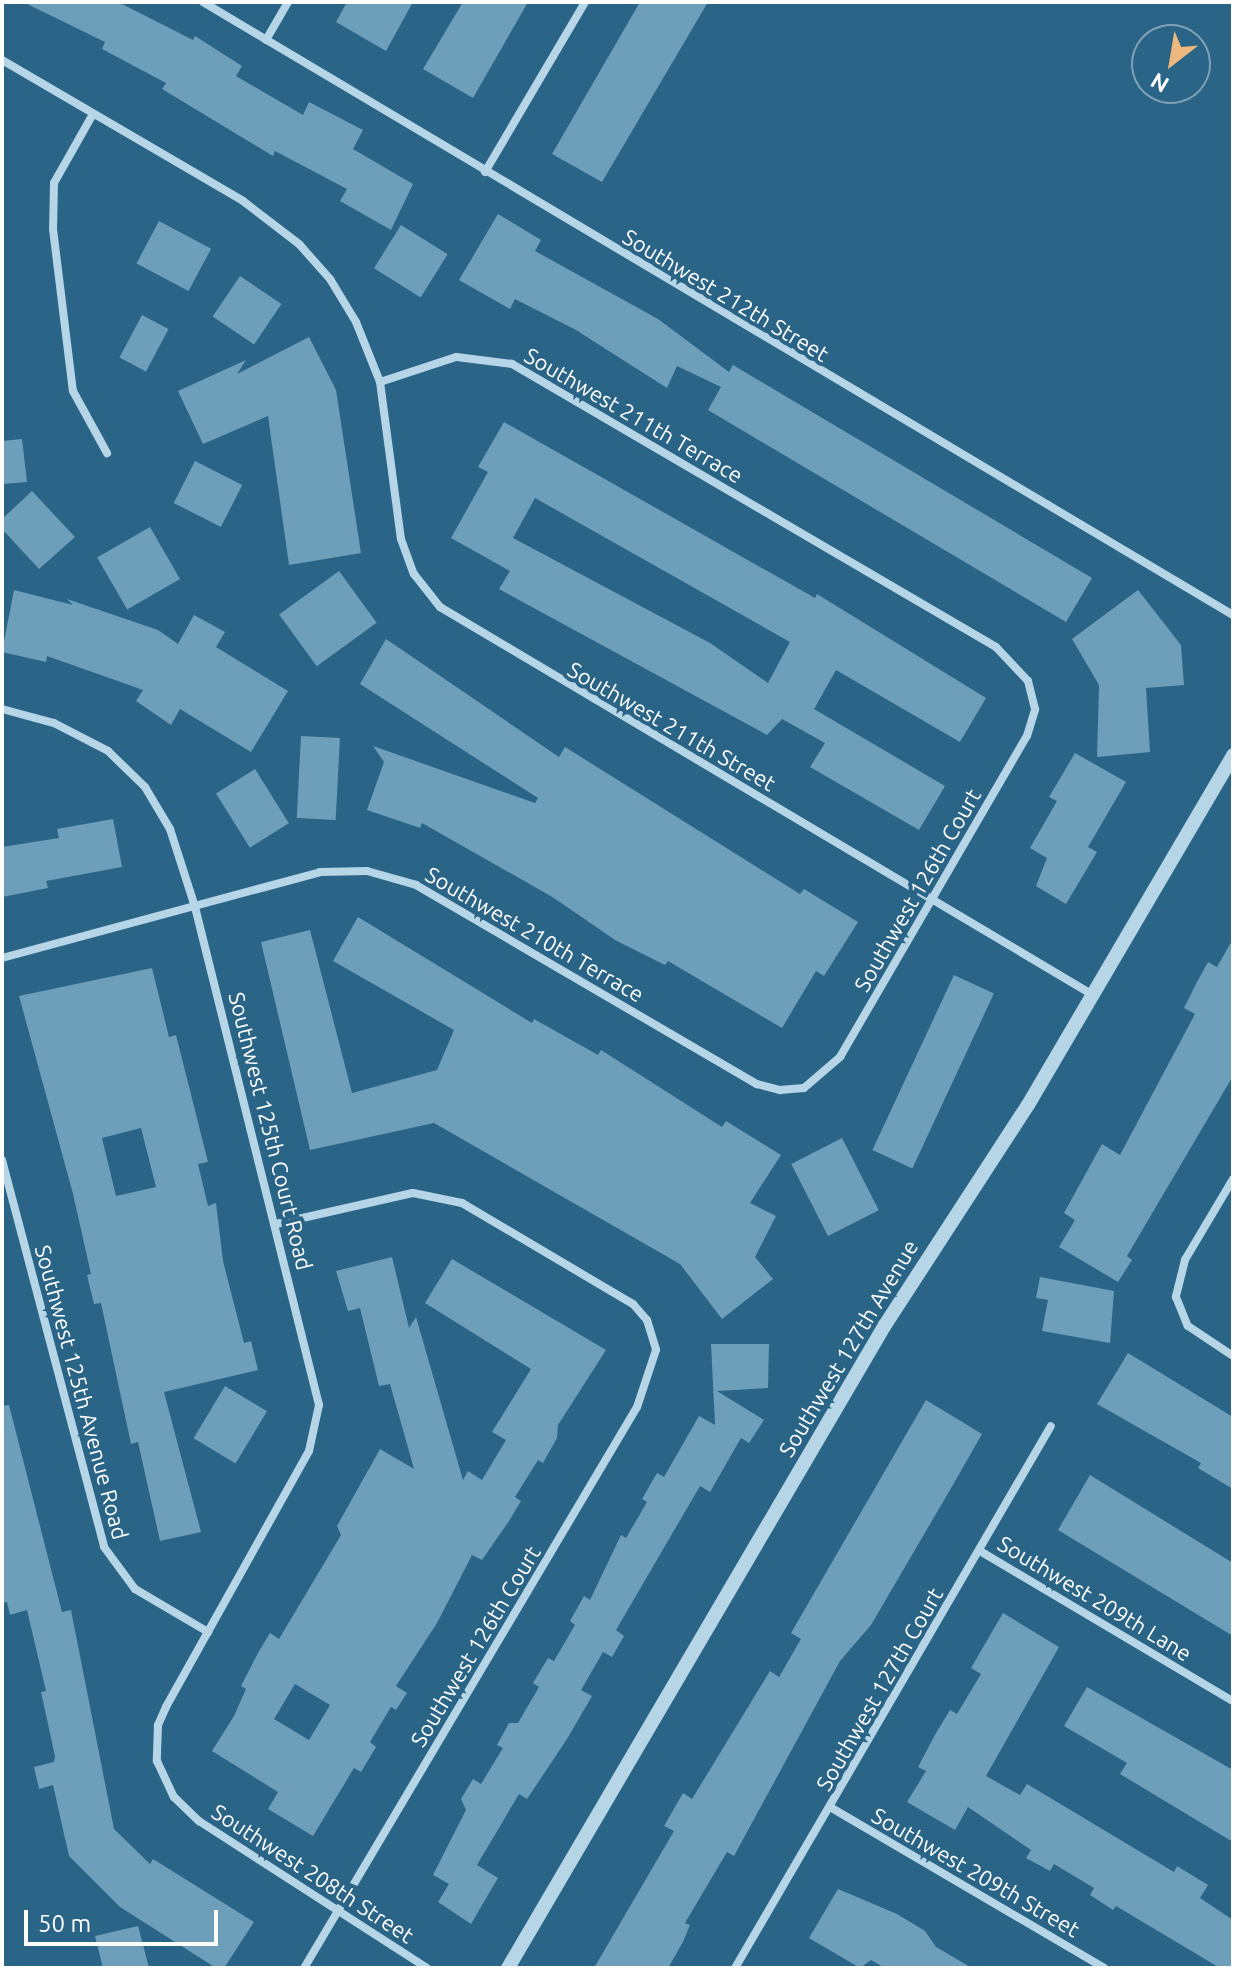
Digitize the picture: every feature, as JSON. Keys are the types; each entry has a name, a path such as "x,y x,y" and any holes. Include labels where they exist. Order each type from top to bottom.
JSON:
{"street":[{"name":"Southwest 212th Street","path":"203,2 1233,615"},
{"path":"266,40 288,2"},
{"path":"485,172 585,2"},
{"path":"2,60 243,201 299,244 344,297 380,382"},
{"path":"93,114 60,168 52,205 73,391 107,453"},
{"name":"Southwest 211th Terrace","path":"380,382 447,358 512,364 996,647 1019,668 1034,695"},
{"name":"Southwest 211th Street","path":"380,382 401,539 414,574 440,607 1093,995"},
{"name":"Southwest 126th Court","path":"804,1088 840,1057 934,900 1027,736 1034,695"},
{"name":"Southwest 125th Court Road","path":"2,709 83,736 129,767 170,829 195,907 317,1392 319,1419 309,1451 208,1632"},
{"name":"Southwest 127th Avenue","path":"508,1968 885,1325 1093,995 1233,755"},
{"name":"Southwest 210th Terrace","path":"2,958 320,872 367,871 397,877 757,1084 780,1090 804,1088"},
{"name":"Southwest 125th Avenue Road","path":"2,1160 104,1547 135,1589 208,1632"},
{"path":"1233,1179 1185,1260 1176,1297 1188,1326 1233,1356"},
{"name":"Southwest 126th Court","path":"276,1224 385,1197 436,1195 484,1213 613,1289 647,1320 655,1335 655,1366 637,1407 304,1968"},
{"name":"Southwest 127th Court","path":"735,1968 1051,1426"},
{"name":"Southwest 209th Lane","path":"980,1551 1233,1701"},
{"name":"Southwest 208th Street","path":"208,1632 158,1725 157,1761 163,1777 199,1821 427,1968"},
{"name":"Southwest 209th Street","path":"830,1807 1104,1968"}],"building":[{"path":"23,2 118,2 193,40 195,36 242,66 236,76 303,115 309,102 363,130 353,149 413,184 391,230 340,201 347,189 275,151 273,156 162,89 166,83 102,49 105,42"},
{"path":"347,2 413,2 386,51 336,22"},
{"path":"463,2 528,2 473,98 423,69"},
{"path":"640,2 708,2 602,182 552,154"},
{"path":"498,214 541,240 535,251 658,319 729,372 733,365 1092,578 1066,622 708,410 721,387 677,366 667,388 576,330 515,299 510,309 459,280"},
{"path":"159,221 211,249 189,291 136,263"},
{"path":"401,225 448,254 421,297 374,268"},
{"path":"240,276 281,304 254,345 213,317"},
{"path":"142,315 168,329 146,371 119,357"},
{"path":"309,337 336,390 361,553 289,565 268,416 203,444 178,391 246,360 237,374"},
{"path":"504,422 815,598 817,594 986,698 960,742 836,670 814,709 945,786 919,830 810,767 825,743 782,719 767,735 499,589 510,571 451,538 488,472 478,467","holes":["535,498 790,642 768,683 710,643 513,538"]},
{"path":"22,439 27,482 2,484 2,441"},
{"path":"195,461 242,485 221,527 174,503"},
{"path":"32,491 75,537 39,569 2,529 2,519"},
{"path":"150,527 180,579 127,609 97,558"},
{"path":"339,571 377,623 317,666 279,614"},
{"path":"14,590 73,605 67,599 158,630 178,644 194,615 225,632 216,647 288,691 251,752 180,709 171,725 136,701 143,690 47,656 46,662 2,652"},
{"path":"1138,590 1181,645 1184,685 1146,688 1150,752 1097,757 1099,685 1072,639"},
{"path":"386,639 559,757 565,747 800,894 804,889 858,922 824,976 816,971 782,1028 668,961 665,965 615,940 554,898 422,823 420,828 367,810 384,762 373,746 535,803 538,798 360,684"},
{"path":"301,736 340,738 336,820 297,818"},
{"path":"1075,753 1126,782 1088,847 1097,852 1066,904 1036,886 1047,858 1030,848 1057,801 1049,797"},
{"path":"255,769 289,823 250,848 216,793"},
{"path":"113,819 122,867 46,881 48,888 2,897 2,847 59,838 57,829"},
{"path":"358,917 532,1023 534,1019 598,1055 601,1050 722,1127 726,1121 781,1155 750,1203 776,1216 755,1257 773,1279 722,1319 680,1264 434,1123 310,1150 261,942 310,930 352,1093 437,1070 454,1030 333,961"},
{"path":"1233,939 1233,1076 1127,1256 1132,1260 1118,1282 1059,1247 1075,1220 1064,1213 1102,1144 1120,1155 1195,1014 1184,1008 1197,982 1208,962 1217,967"},
{"path":"152,968 169,1037 176,1035 208,1162 198,1164 208,1206 216,1203 223,1261 244,1343 251,1341 258,1370 164,1392 201,1532 160,1541 138,1442 131,1444 101,1303 94,1304 87,1275 91,1274 73,1194 19,996","holes":["141,1128 156,1187 116,1196 102,1138"]},
{"path":"954,975 994,994 912,1169 872,1150"},
{"path":"842,1138 879,1210 828,1236 791,1164"},
{"path":"392,1257 409,1328 416,1317 463,1480 468,1471 482,1480 506,1440 492,1432 531,1369 425,1303 452,1259 606,1350 558,1425 557,1438 543,1463 538,1460 515,1497 521,1501 509,1521 482,1560 472,1555 437,1623 396,1686 407,1693 396,1710 391,1707 370,1742 376,1747 361,1772 354,1768 313,1836 268,1809 278,1792 212,1751 234,1716 246,1689 241,1686 258,1653 270,1633 279,1639 341,1535 337,1526 380,1449 414,1469 390,1384 379,1386 360,1308 348,1311 336,1271","holes":["295,1684 330,1705 309,1740 274,1719"]},
{"path":"1040,1277 1114,1291 1110,1343 1042,1331 1048,1300 1036,1298"},
{"path":"711,1344 769,1344 768,1388 717,1391 764,1420 749,1443 741,1438 710,1492 700,1486 616,1630 624,1636 612,1657 603,1652 581,1690 592,1696 567,1739 527,1799 519,1794 477,1865 498,1878 471,1924 438,1902 449,1884 433,1875 466,1810 461,1799 473,1779 481,1784 503,1748 497,1745 509,1723 518,1723 539,1687 533,1683 548,1658 554,1661 575,1625 570,1621 584,1596 590,1600 621,1535 626,1538 647,1502 642,1499 657,1473 664,1477 699,1416 715,1425"},
{"path":"1128,1353 1233,1417 1233,1489 1198,1468 1201,1463 1097,1404"},
{"path":"225,1386 267,1411 236,1464 194,1438"},
{"path":"926,1400 982,1434 950,1490 871,1625 840,1661 734,1856 727,1852 685,1923 690,1925 668,1968 594,1968 674,1831 664,1826 683,1793 692,1799 770,1671 779,1677 801,1639 791,1633"},
{"path":"9,1405 62,1612 71,1610 114,1829 150,1864 153,1859 254,1922 224,1968 216,1968 120,1907 69,1856 53,1785 39,1789 34,1767 54,1762 55,1756 41,1692 46,1691 27,1610 10,1615 7,1602 2,1603 2,1406"},
{"path":"1090,1475 1233,1563 1233,1636 1058,1530"},
{"path":"1003,1613 1059,1647 986,1776 1020,1795 1027,1784 1174,1872 1177,1866 1208,1885 1200,1898 1233,1920 1233,1968 1220,1968 1116,1906 1113,1910 1090,1895 1094,1888 1054,1864 1050,1871 1026,1858 1031,1850 968,1807 955,1830 907,1802 926,1771 918,1767 936,1733 950,1710 957,1714 981,1674 971,1668"},
{"path":"1087,1687 1233,1770 1233,1842 1120,1774 1127,1763 1064,1726"},
{"path":"838,1889 897,1914 925,1931 936,1947 972,1968 885,1968 871,1960 860,1968 809,1938"},
{"path":"138,1926 149,1968 103,1968 95,1936"}]}
